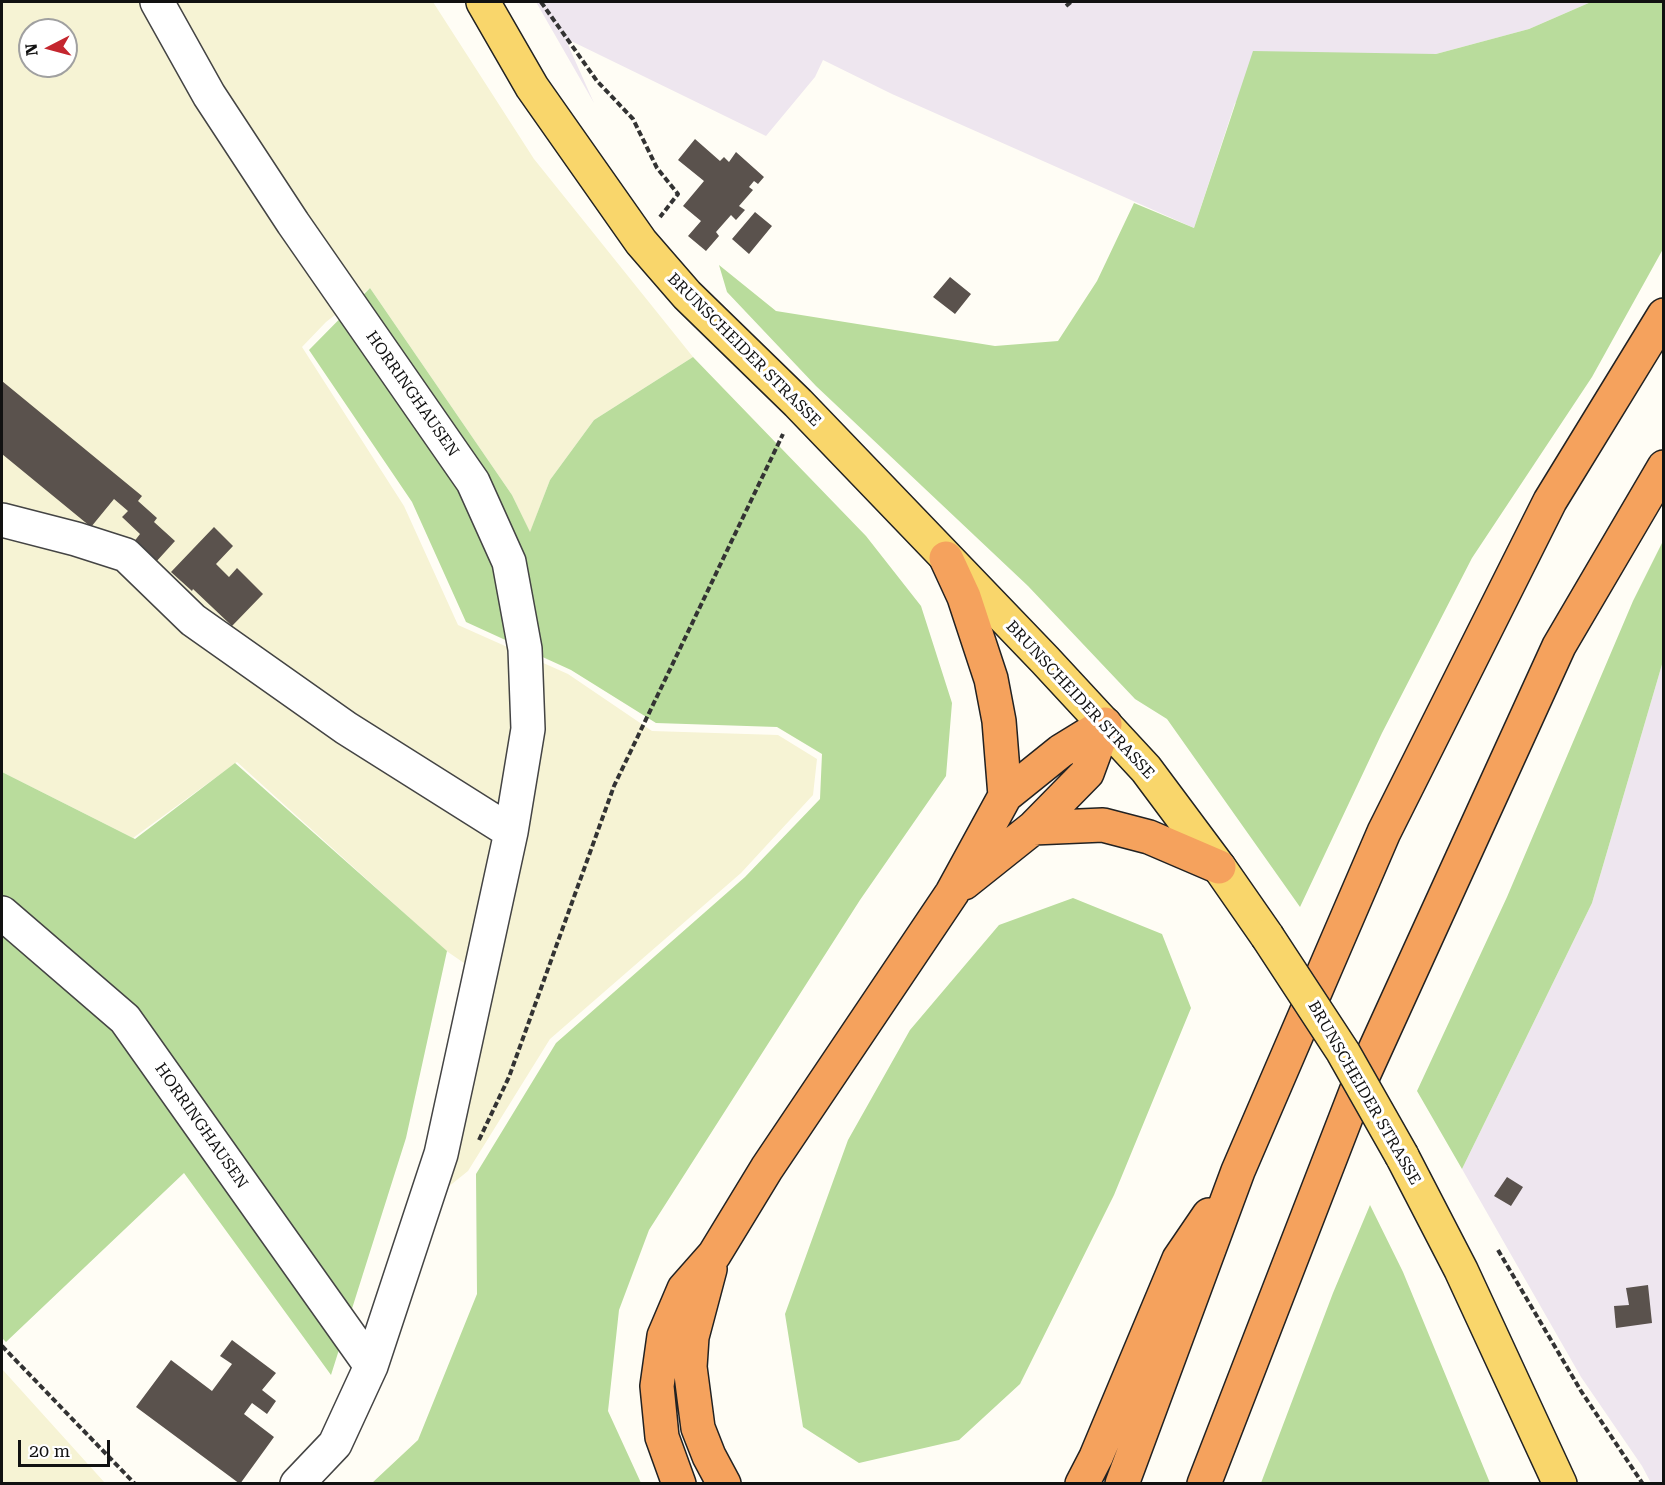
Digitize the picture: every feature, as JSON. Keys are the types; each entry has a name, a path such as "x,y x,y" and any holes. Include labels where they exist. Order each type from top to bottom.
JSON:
{"highway":[{"path":"1122,1484 1238,1171 1395,811 1550,501 1664,315"},
{"path":"1204,1484 1357,1089 1559,646 1664,467"},
{"path":"946,558 964,597 991,679 999,721 1005,796"},
{"path":"679,1484 662,1437 658,1411 659,1360 672,1312 684,1289 714,1255 767,1168 952,893 1005,796 1060,751 1105,724"},
{"path":"952,893 1033,828 1087,773 1105,724"},
{"path":"1033,828 1104,825 1149,837 1220,867"},
{"path":"1082,1484 1096,1457 1179,1259 1238,1171"},
{"path":"714,1255 692,1337 690,1367 698,1428 709,1456 724,1484"}],"main road":[{"name":"BRUNSCHEIDER STRASSE","path":"483,2 532,87 641,242 687,295 798,404 1105,724 1146,769 1220,867 1301,985 1343,1052 1435,1217 1560,1484"}],"street":[{"name":"HORRINGHAUSEN","path":"158,2 209,95 293,223 473,482 509,562 525,649 528,729 511,832 441,1154 371,1366 335,1444 297,1484"},
{"path":"2,520 76,538 126,555 193,620 346,728 511,832"},
{"name":"HORRINGHAUSEN","path":"2,913 125,1019 371,1366"}],"path":[{"path":"541,2 597,81 633,119 657,168 678,194 641,242"},
{"path":"1066,6 1071,2"},
{"path":"478,1141 509,1077 614,786 798,404"},
{"path":"1498,1250 1581,1391 1643,1484"},
{"path":"2,1347 135,1484"}],"shaded area":[{"path":"2,2 433,2 534,159 693,357 594,420 550,480 530,533 512,495 370,288 326,322 302,347 404,506 458,625 568,674 652,731 778,735 817,759 813,795 741,873 550,1039 468,1171 406,1221 429,1157 464,963 445,950 237,762 133,838 2,772"},
{"path":"536,2 1591,2 1529,29 1436,54 1407,54 1235,103 1194,228 892,94 823,60 815,77 766,136 565,38 594,103"},
{"path":"1663,661 1663,1483 1651,1483 1642,1466 1581,1377 1462,1169 1592,903"},
{"path":"2,1369 105,1483 2,1483"}],"green space":[{"path":"1591,2 1663,2 1663,249 1592,377 1472,558 1382,733 1300,907 1167,719 1135,699 1028,586 816,386 727,292 719,265 776,311 995,346 1058,341 1097,281 1134,203 1194,228 1253,51 1436,54 1529,29"},
{"path":"370,288 512,495 530,532 550,480 594,420 693,357 866,536 921,606 952,703 946,776 860,900 649,1230 619,1310 608,1411 641,1483 372,1483 418,1440 477,1294 476,1174 556,1043 745,877 820,799 822,754 777,727 656,723 571,670 466,622 412,502 309,350"},
{"path":"1663,541 1663,661 1592,903 1462,1169 1417,1091 1507,897 1633,601"},
{"path":"235,763 447,951 406,1138 331,1375 184,1173 6,1342 2,1338 2,772 135,839"},
{"path":"1073,898 1162,934 1191,1008 1114,1195 1020,1384 959,1440 859,1463 803,1427 785,1314 848,1140 910,1030 999,925"},
{"path":"1370,1205 1403,1272 1490,1483 1261,1483 1333,1293"}],"building":[{"path":"695,139 720,161 724,157 729,162 736,152 764,177 758,184 754,181 749,187 753,190 739,206 745,210 736,220 731,215 716,232 719,236 706,251 688,236 701,221 683,206 704,181 678,160"},
{"path":"755,212 772,226 749,254 732,239"},
{"path":"950,277 971,294 955,314 933,297"},
{"path":"2,381 142,496 138,501 157,518 154,522 175,541 155,563 133,543 140,534 122,517 128,511 114,499 91,527 2,454"},
{"path":"214,527 233,546 216,564 229,577 237,568 263,594 232,626 193,589 192,591 171,572"},
{"path":"1507,1177 1523,1187 1511,1206 1494,1196"},
{"path":"1648,1285 1652,1323 1616,1328 1614,1306 1629,1305 1626,1288"},
{"path":"232,1340 276,1373 262,1390 276,1401 267,1414 252,1403 244,1414 274,1437 240,1484 136,1407 171,1360 212,1391 232,1364 220,1356"}]}
